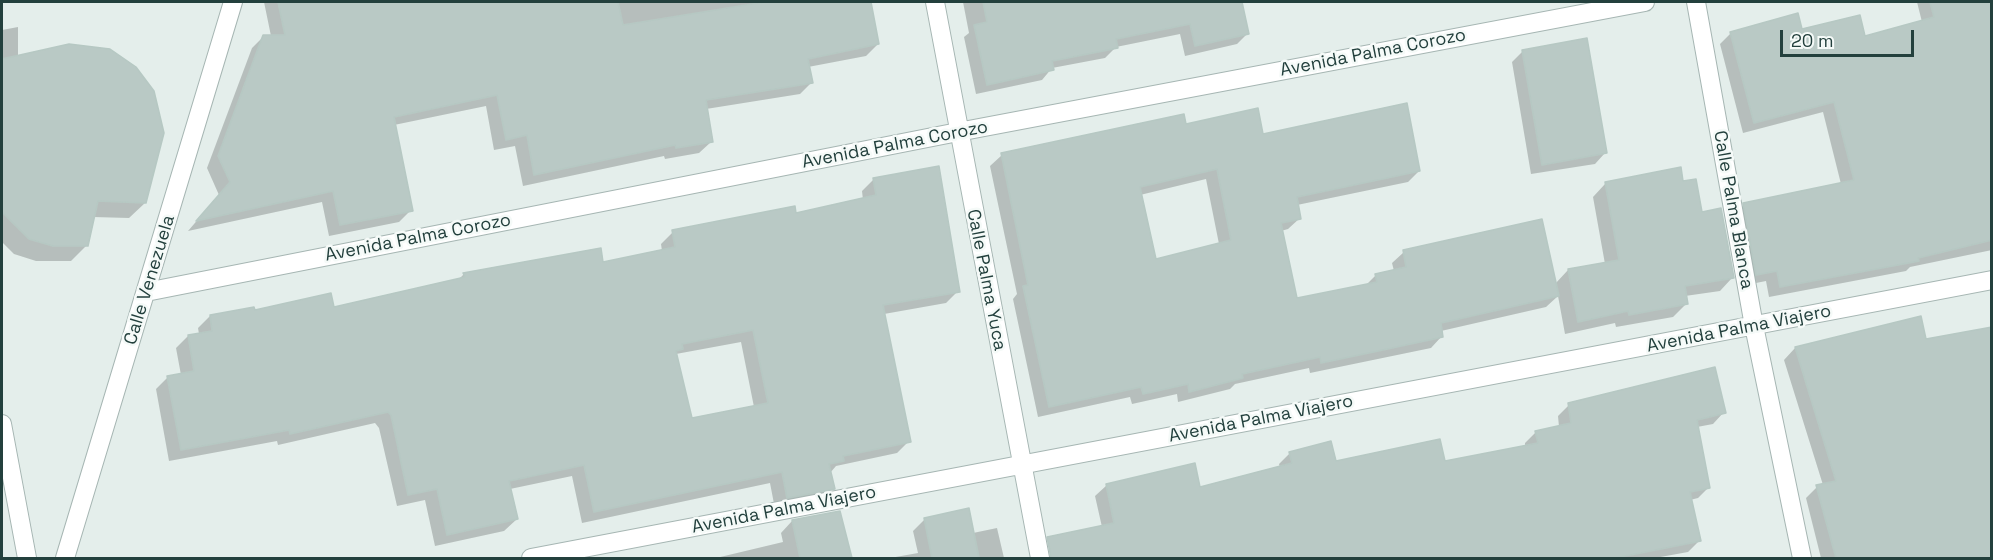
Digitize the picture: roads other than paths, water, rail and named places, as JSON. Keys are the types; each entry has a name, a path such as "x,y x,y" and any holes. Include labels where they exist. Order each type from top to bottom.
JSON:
{"street":[{"name":"Calle Venezuela","path":"65,558 232,2"},
{"name":"Calle Palma Yuca","path":"935,2 1040,558"},
{"name":"Avenida Palma Corozo","path":"146,292 958,132 1645,2"},
{"name":"Calle Palma Blanca","path":"1696,2 1754,326 1802,558"},
{"name":"Avenida Palma Viajero","path":"531,558 1992,280"},
{"path":"2,424 27,558"}]}
